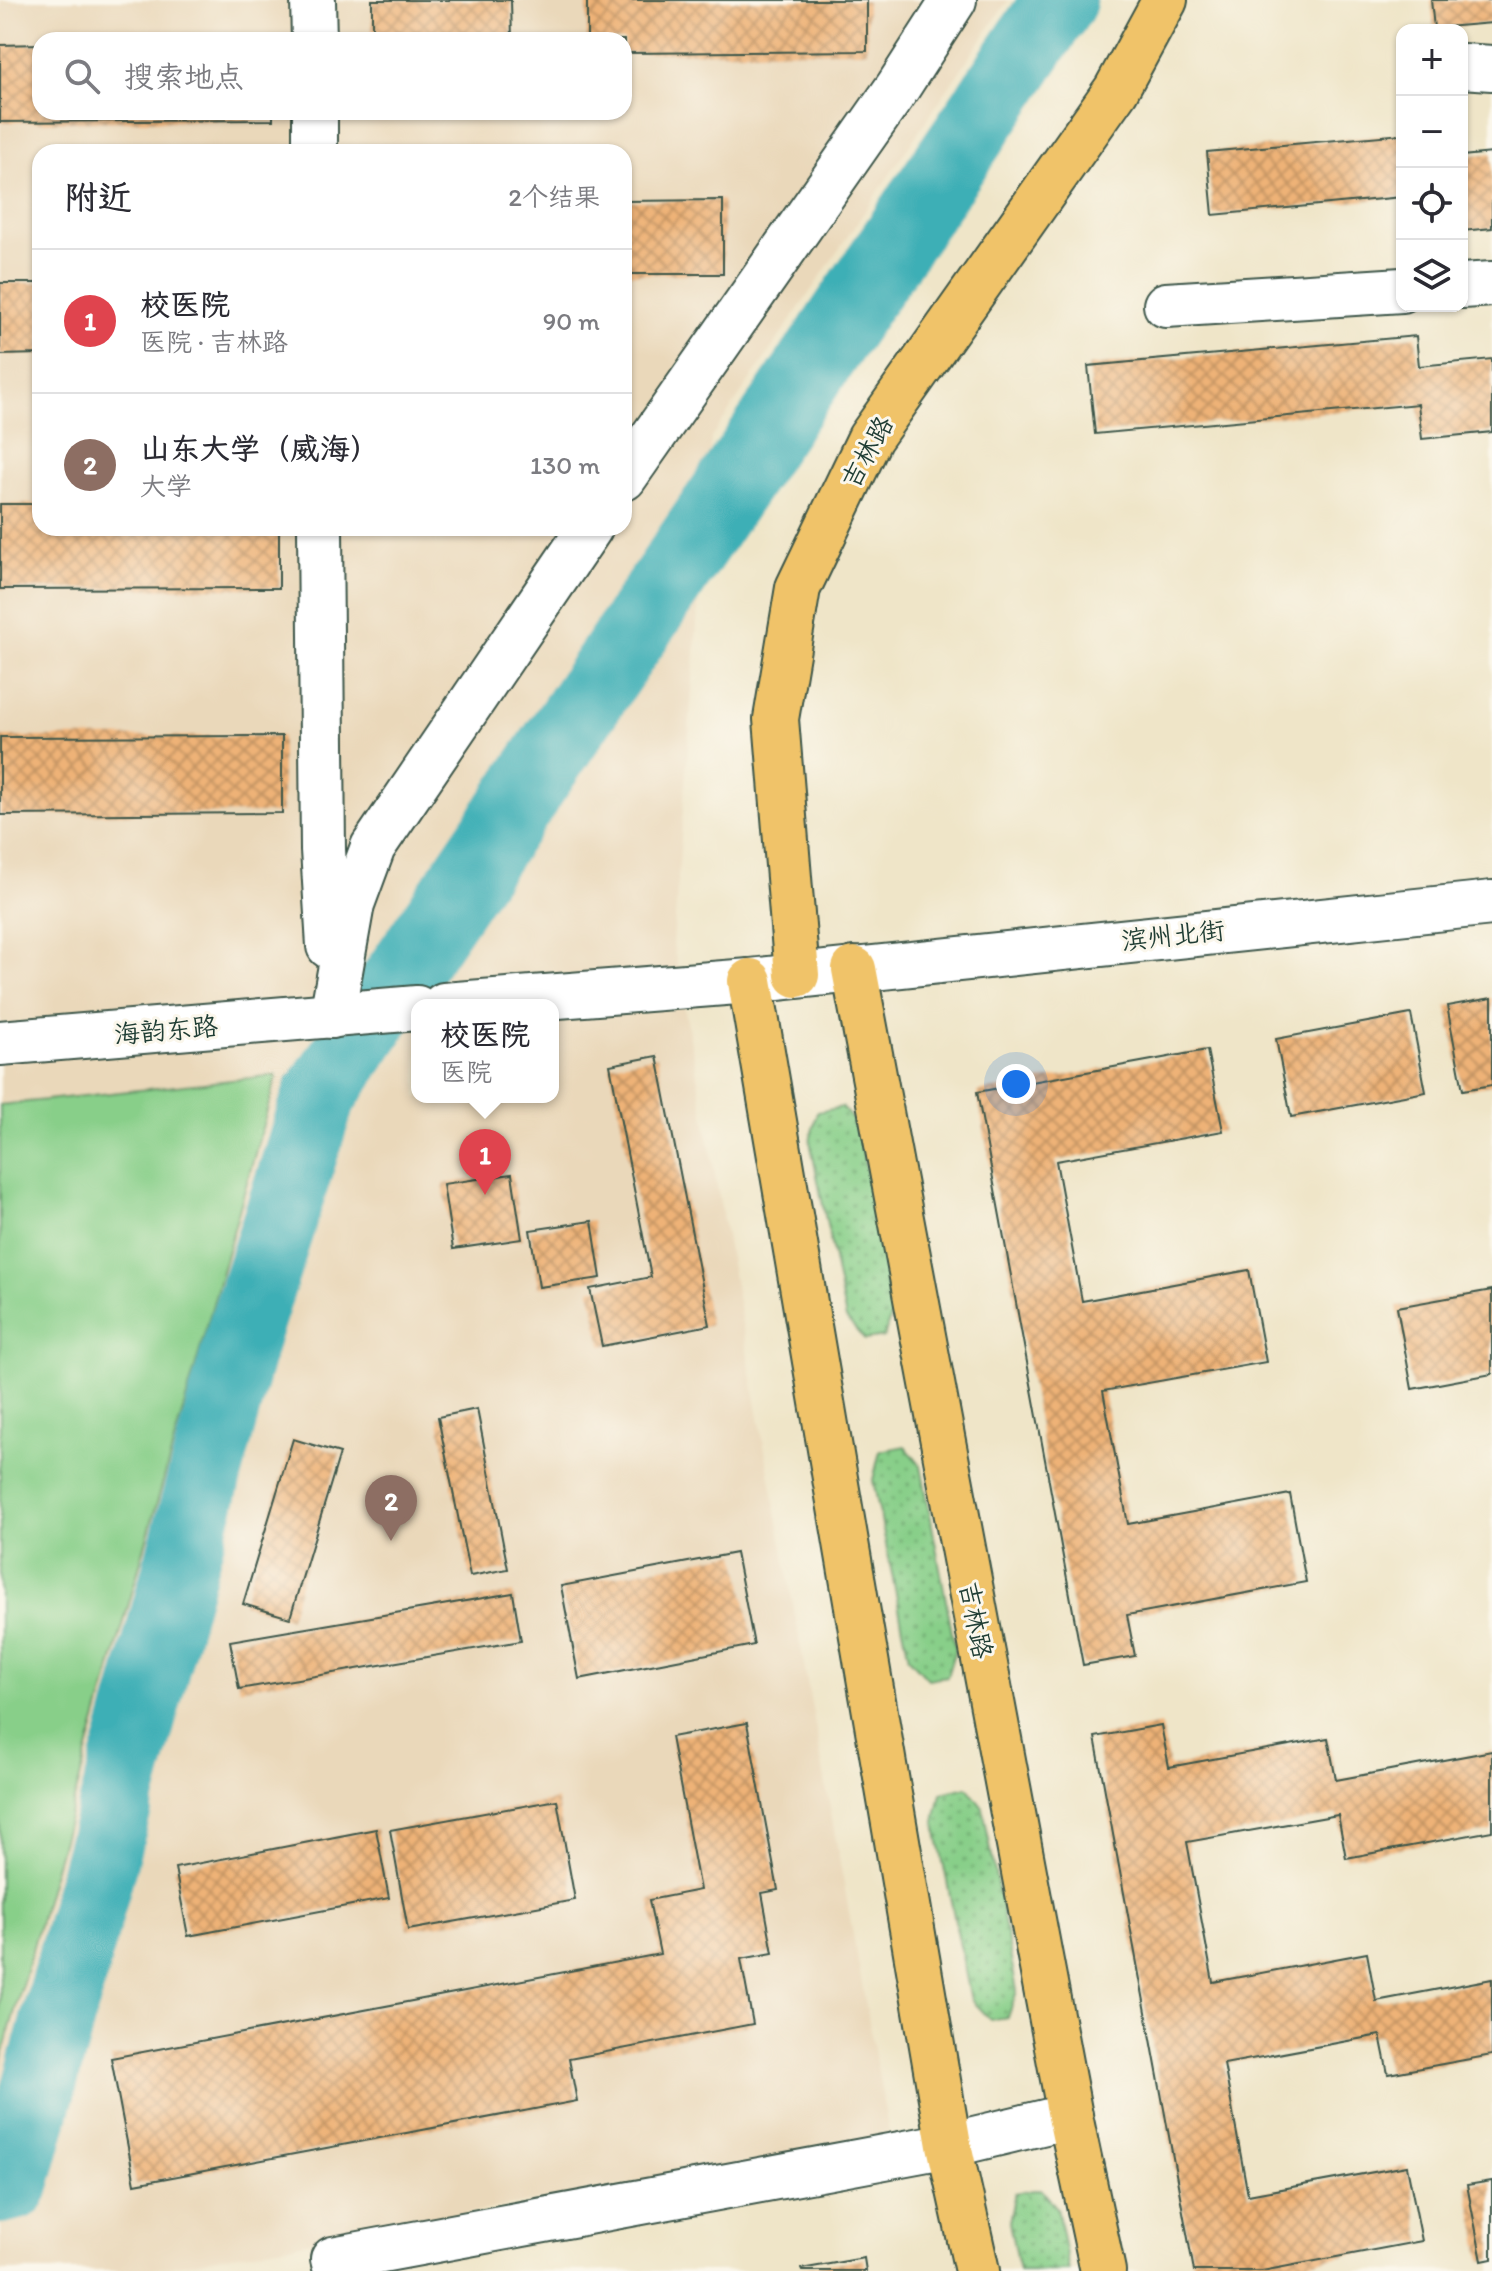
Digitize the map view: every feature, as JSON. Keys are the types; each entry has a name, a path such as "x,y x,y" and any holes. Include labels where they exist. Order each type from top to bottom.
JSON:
{"main road":[{"name":"吉林路","path":"797,975 776,719 798,588 870,438 1116,90 1165,0"},
{"name":"吉林路","path":"854,969 1070,2116 1103,2271"},
{"path":"750,981 949,2145 977,2271"}],"street":[{"path":"313,0 314,32"},
{"path":"632,467 898,87 954,0"},
{"path":"1468,66 1492,68"},
{"path":"315,120 315,144"},
{"path":"1468,286 1492,284"},
{"path":"1166,305 1396,290"},
{"path":"320,536 323,850 332,1016"},
{"path":"332,1016 352,904 373,847 585,536"},
{"name":"滨州北街","path":"520,999 750,981 1492,903"},
{"name":"海韵东路","path":"0,1043 411,1009"},
{"path":"336,2271 333,2259 949,2145 1070,2116"}],"shaded area":[{"path":"0,0 1008,0 711,438 673,944 890,2138 144,2271 0,2271"}],"green space":[{"path":"277,1075 0,2064 0,1105"},
{"path":"842,1107 858,1127 892,1311 884,1337 865,1340 846,1319 810,1141 817,1112"},
{"path":"905,1446 921,1466 955,1649 947,1676 928,1679 909,1658 873,1480 880,1451"},
{"path":"967,1787 983,1808 1017,1991 1008,2017 990,2020 971,2000 935,1822 941,1793"},
{"path":"1041,2189 1057,2208 1069,2271 1019,2271 1009,2222 1015,2193"}],"building":[{"path":"372,0 511,0 512,32 372,32"},
{"path":"587,0 867,0 867,51 632,53 632,32 587,32"},
{"path":"1431,0 1492,0 1492,23 1434,24"},
{"path":"32,44 32,120 273,120 0,122 0,45"},
{"path":"1396,135 1396,198 1213,215 1207,152"},
{"path":"1492,153 1492,228 1468,230 1468,155"},
{"path":"723,200 723,274 632,274 632,201"},
{"path":"0,283 32,283 32,354 0,355"},
{"path":"1416,336 1419,366 1492,359 1492,432 1422,439 1418,404 1095,434 1088,366"},
{"path":"0,504 32,504 32,536 279,536 279,588 0,589"},
{"path":"282,736 282,813 0,815 0,737"},
{"path":"1492,998 1492,1085 1463,1090 1447,1006"},
{"path":"1411,1014 1426,1092 1291,1117 1276,1039"},
{"path":"1207,1050 1223,1131 1056,1161 1082,1301 1249,1270 1266,1362 1103,1391 1128,1524 1290,1494 1306,1582 1127,1615 1135,1656 1083,1665 977,1092"},
{"path":"657,1056 710,1325 602,1346 590,1289 651,1277 610,1065"},
{"path":"512,1174 522,1239 453,1249 443,1184"},
{"path":"592,1221 601,1278 539,1287 530,1230"},
{"path":"1492,1290 1492,1374 1412,1389 1397,1307"},
{"path":"477,1409 508,1569 470,1576 438,1417"},
{"path":"293,1439 340,1453 290,1618 243,1604"},
{"path":"736,1553 754,1645 579,1679 561,1586"},
{"path":"513,1593 521,1641 239,1689 230,1641"},
{"path":"747,1723 778,1890 762,1893 773,1953 741,1959 753,2024 569,2059 577,2101 135,2184 111,2058 660,1954 649,1900 700,1890 671,1737"},
{"path":"1161,1725 1169,1767 1328,1738 1336,1780 1492,1751 1492,1831 1346,1858 1338,1815 1187,1842 1213,1982 1367,1953 1376,2001 1492,1979 1492,2055 1388,2074 1380,2035 1224,2064 1248,2195 1407,2166 1422,2241 1262,2271 1194,2271 1095,1737"},
{"path":"557,1800 575,1900 408,1930 390,1830"},
{"path":"376,1829 389,1898 188,1936 175,1868"},
{"path":"1492,2181 1492,2259 1482,2261 1467,2185"},
{"path":"864,2258 866,2271 801,2269"}],"waterway":[{"path":"0,2187 13,2184 244,1331 319,1097 1060,0"}],"place":[{"name":"校医院","path":"485,1195"},
{"name":"山东大学（威海）","path":"391,1541"}]}
